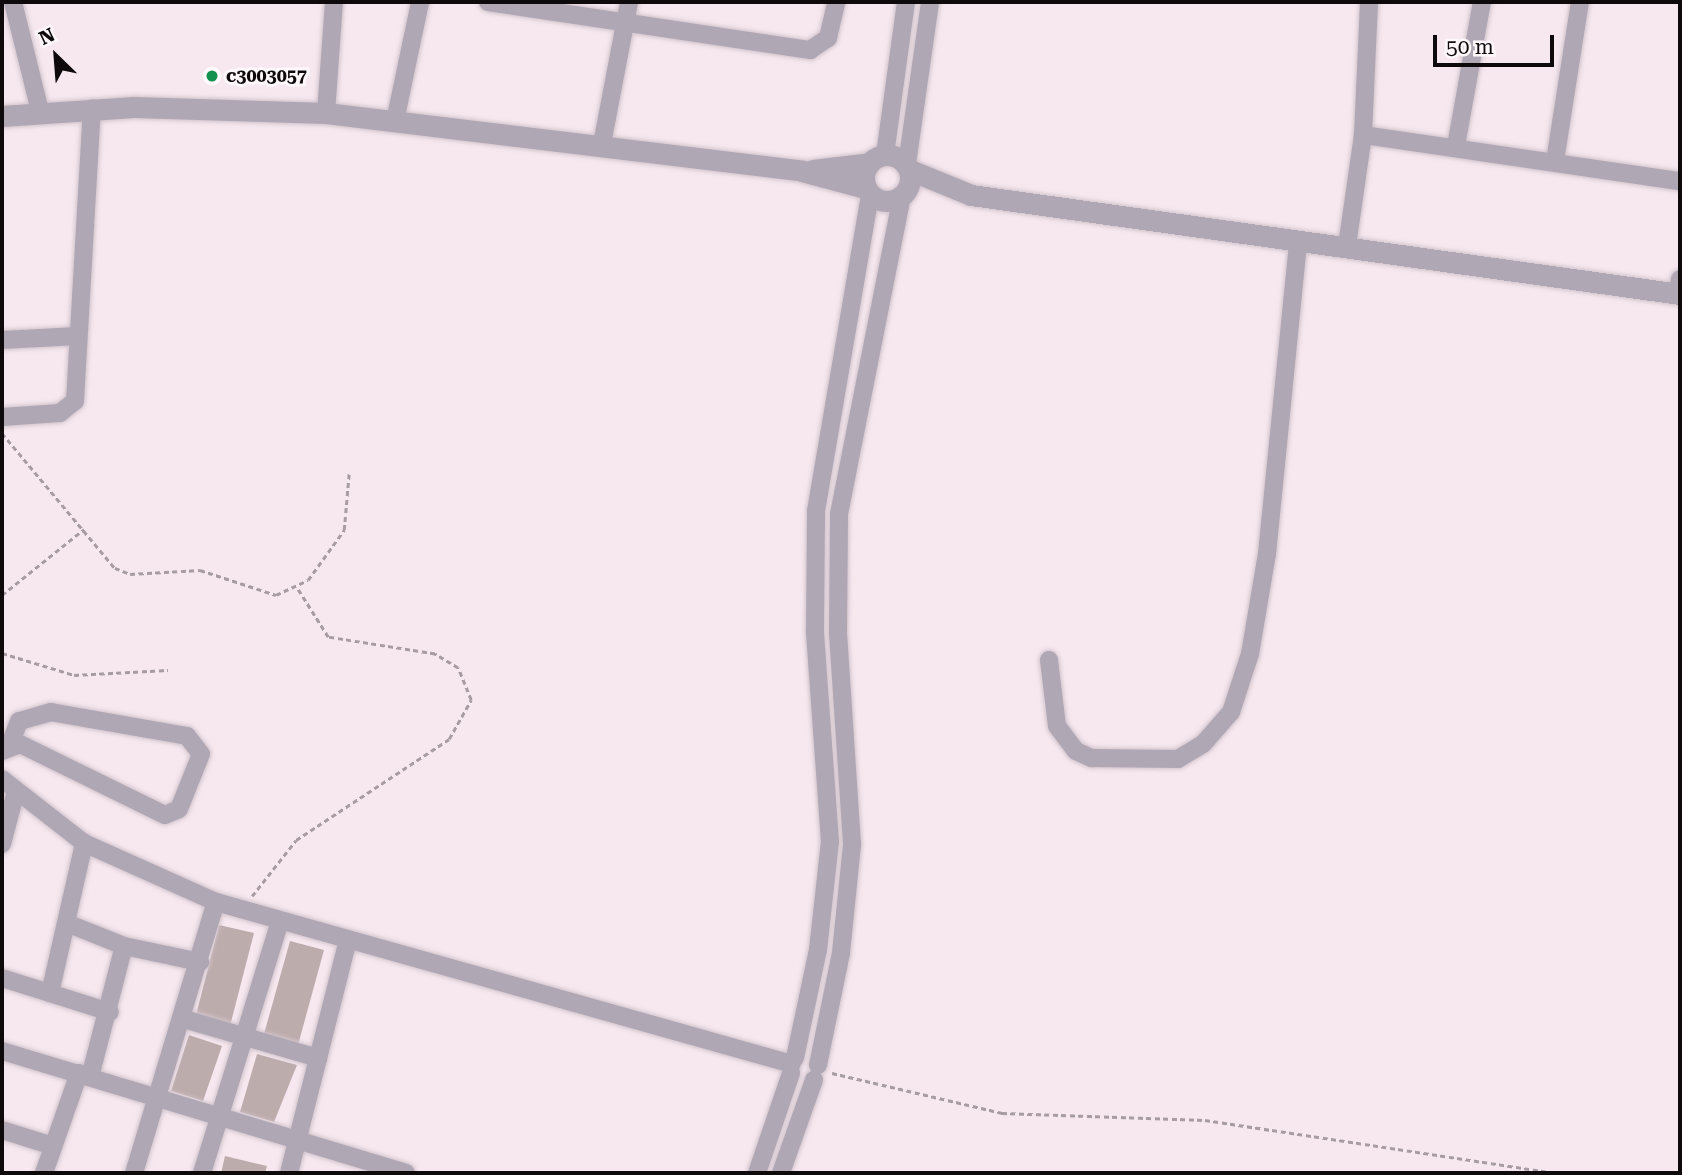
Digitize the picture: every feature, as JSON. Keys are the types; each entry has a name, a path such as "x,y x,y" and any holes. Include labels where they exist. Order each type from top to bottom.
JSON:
{"street":[{"path":"13,2 40,111"},
{"path":"326,113 334,2"},
{"path":"395,121 421,2"},
{"path":"488,2 810,50 828,38 836,2"},
{"path":"602,144 629,2"},
{"path":"757,1173 793,1065 818,950 830,842 815,631 816,511 868,191 877,159 906,2"},
{"path":"781,1173 817,1072 841,953 852,844 838,633 839,514 906,181 930,2"},
{"path":"1347,246 1363,135 1369,2"},
{"path":"1456,146 1482,2"},
{"path":"1555,161 1580,2"},
{"path":"2,417 71,409 92,108"},
{"path":"2,116 92,108 326,113 602,144 802,171 868,191 887,202 906,181"},
{"path":"1363,135 1456,146 1680,181"},
{"path":"802,171 877,159 906,181 955,191 1298,241 1680,289"},
{"path":"1049,660 1057,726 1076,751 1091,758 1178,759 1203,744 1231,712 1255,633 1267,554 1298,241"},
{"path":"2,340 78,336"},
{"path":"51,712 187,736 201,754 179,809 165,815 6,748 19,721 51,712"},
{"path":"2,779 84,843 216,902 793,1065"},
{"path":"2,844 16,791"},
{"path":"50,993 69,924 84,843"},
{"path":"134,1173 184,1018 216,902"},
{"path":"202,1173 280,922"},
{"path":"69,924 124,946 200,962"},
{"path":"289,1173 348,940"},
{"path":"44,1173 110,1013 124,946"},
{"path":"2,978 110,1013"},
{"path":"184,1018 318,1058"},
{"path":"2,1051 85,1075 219,1120 406,1173"},
{"path":"793,1065 798,1082 817,1072"},
{"path":"2,1130 53,1146"}],"path":[{"path":"2,433 121,571 200,570 276,595 297,588 348,520 349,473"},
{"path":"2,595 85,528"},
{"path":"243,911 296,841 438,748 460,726 471,700 458,668 435,654 355,647 328,637 297,588"},
{"path":"2,653 74,676 169,670"},
{"path":"817,1072 1002,1113 1205,1120 1555,1173"}],"building":[{"path":"219,925 254,933 230,1026 196,1015"},
{"path":"290,941 324,950 298,1045 264,1034"},
{"path":"189,1035 222,1046 203,1101 171,1091"},
{"path":"257,1054 297,1065 274,1122 240,1112"},
{"path":"225,1156 267,1166 265,1173 221,1173"}],"place":[{"name":"c3003057","path":"212,76"}]}
